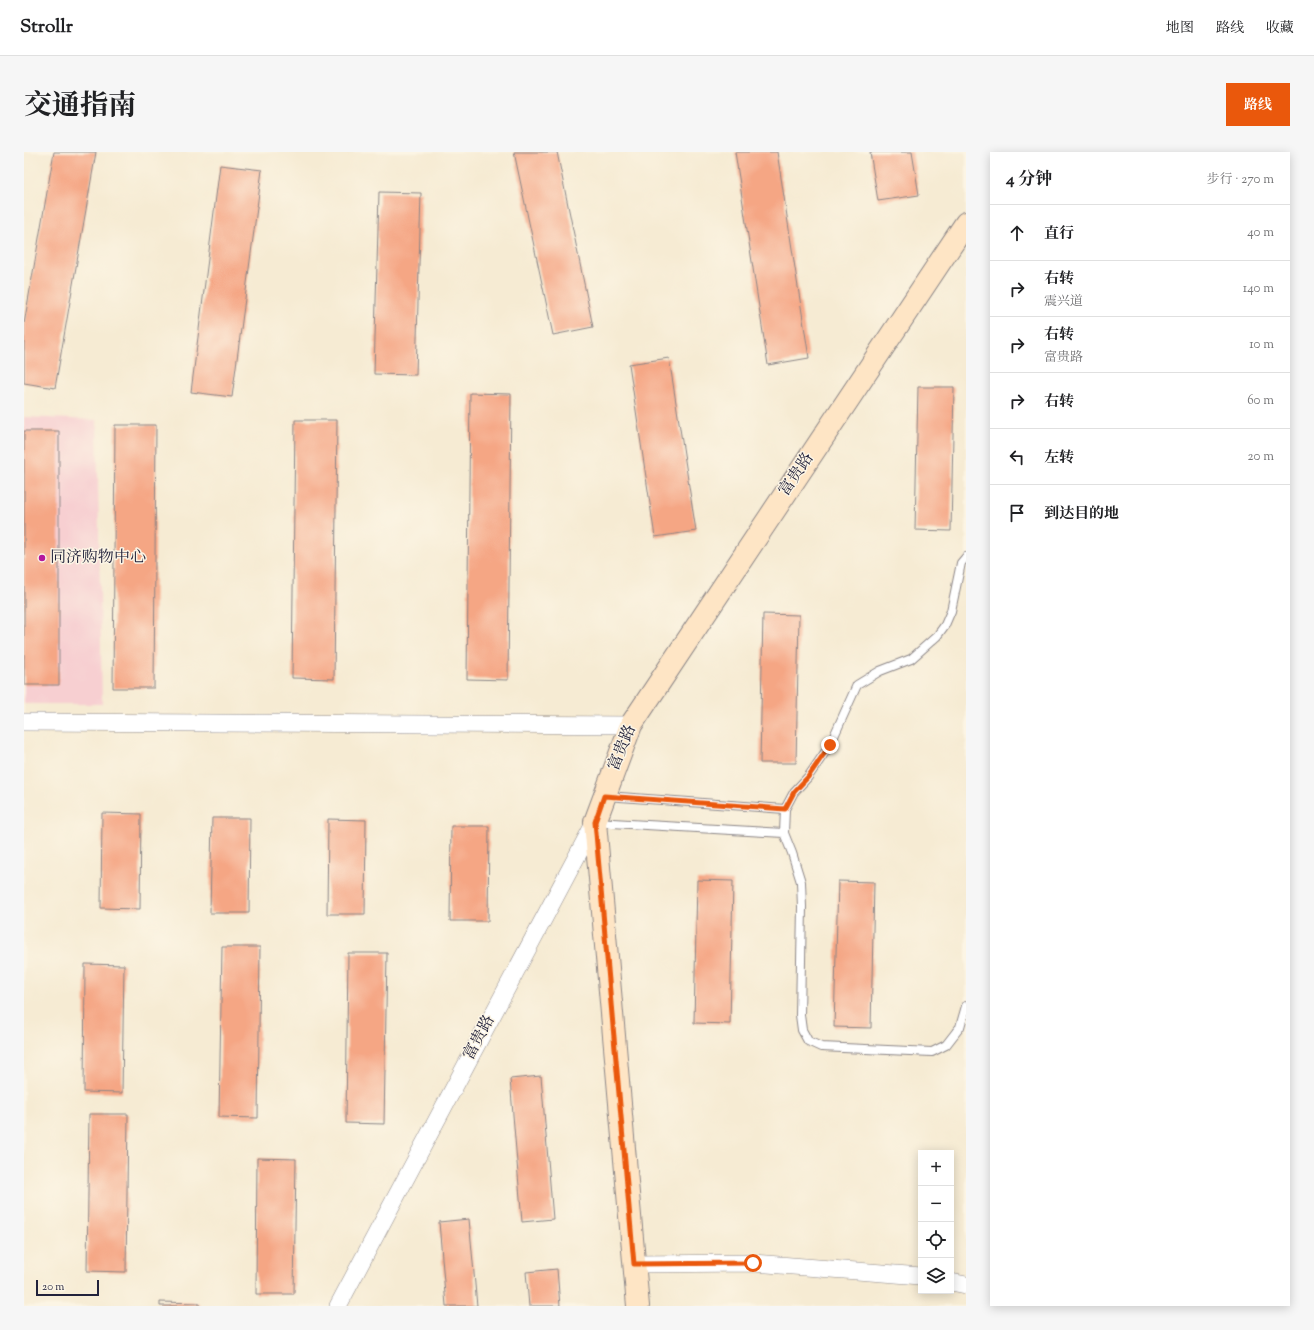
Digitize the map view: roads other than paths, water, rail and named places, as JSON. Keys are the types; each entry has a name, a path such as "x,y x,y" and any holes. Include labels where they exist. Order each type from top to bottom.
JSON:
{"street":[{"name":"富贵路","path":"338,1306 595,822 631,725 966,223"},
{"path":"24,722 631,725"},
{"path":"595,822 638,1306"},
{"path":"634,1264 753,1263 918,1276"},
{"path":"954,1283 966,1285"}],"lane":[{"path":"966,557 961,563 951,612 945,625 937,636 911,659 880,671 857,685 830,745 808,777 794,792 785,809 784,834 801,882 800,1015 802,1030 808,1041 821,1047 932,1052 946,1045 960,1028 966,1006"},
{"path":"604,796 785,809"},
{"path":"595,822 784,834"}],"place":[{"name":"同济购物中心","path":"42,558"}]}
